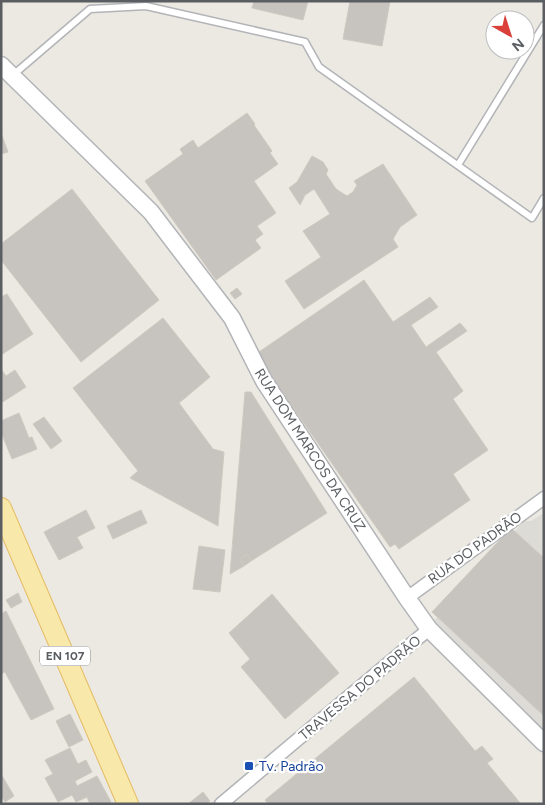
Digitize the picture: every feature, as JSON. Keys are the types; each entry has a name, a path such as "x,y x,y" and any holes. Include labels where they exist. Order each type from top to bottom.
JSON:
{"main road":[{"name":"EN 107","path":"1,508 128,804"}],"street":[{"name":"RUA DOM MARCOS DA CRUZ","path":"7,71 151,212 232,318 264,381 406,598 429,629 544,744"},
{"name":"RUA DO PADRÃO","path":"406,598 544,498"},
{"name":"TRAVESSA DO PADRÃO","path":"221,804 429,629"}],"lane":[{"path":"7,71 90,9 146,6 305,42 320,66 532,218 544,198"},
{"path":"458,165 544,25"}],"shaded area":[{"path":"544,513 544,732 434,621 524,521 531,521"}],"building":[{"path":"254,1 308,1 303,20 252,8"},
{"path":"350,1 390,1 382,46 343,39"},
{"path":"247,113 272,151 270,153 278,164 254,181 276,213 257,226 263,234 255,240 261,248 216,280 145,181 183,154 180,149 193,140 198,148"},
{"path":"1,133 8,152 1,154"},
{"path":"312,156 323,162 328,170 326,174 336,189 347,196 353,192 357,185 354,181 383,164 417,215 400,227 393,239 398,247 304,309 285,281 321,257 303,231 330,214 314,189 305,195 300,205 289,188 297,182"},
{"path":"72,189 159,300 81,362 1,260 1,244"},
{"path":"364,280 393,322 430,297 438,307 411,325 426,347 460,323 467,331 436,352 463,391 453,399 488,450 453,474 470,500 399,549 395,544 390,547 256,354"},
{"path":"237,288 242,294 235,299 230,293"},
{"path":"7,294 33,334 1,355 1,297"},
{"path":"163,318 210,377 179,403 213,449 224,452 218,526 130,478 138,471 73,388"},
{"path":"1,369 6,376 15,370 26,387 1,403"},
{"path":"245,392 251,392 327,513 251,561 247,554 240,559 244,566 230,574"},
{"path":"19,413 29,438 32,437 37,449 12,459 1,432 1,421"},
{"path":"44,417 62,441 51,449 33,424"},
{"path":"86,510 95,528 77,537 83,548 59,560 44,532"},
{"path":"141,510 147,523 113,539 107,526"},
{"path":"511,528 544,558 544,716 432,612"},
{"path":"199,546 225,550 220,592 193,589"},
{"path":"247,554 251,561 244,566 240,559"},
{"path":"18,593 22,602 11,608 6,600"},
{"path":"272,594 339,673 285,719 241,667 250,659 229,633"},
{"path":"6,611 54,709 31,720 5,672 1,674 1,614"},
{"path":"414,677 475,751 482,746 493,759 487,763 521,804 268,804 265,800"},
{"path":"70,714 83,740 69,747 56,721"},
{"path":"70,748 78,764 86,760 92,772 75,781 77,786 97,776 111,802 108,804 90,804 87,797 76,802 72,795 58,802 45,778 53,774 45,760"},
{"path":"1,774 14,796 5,802 1,796"},
{"path":"203,792 210,801 207,804 188,804"}],"place":[{"name":"Tv. Padrão","path":"249,766"}]}
